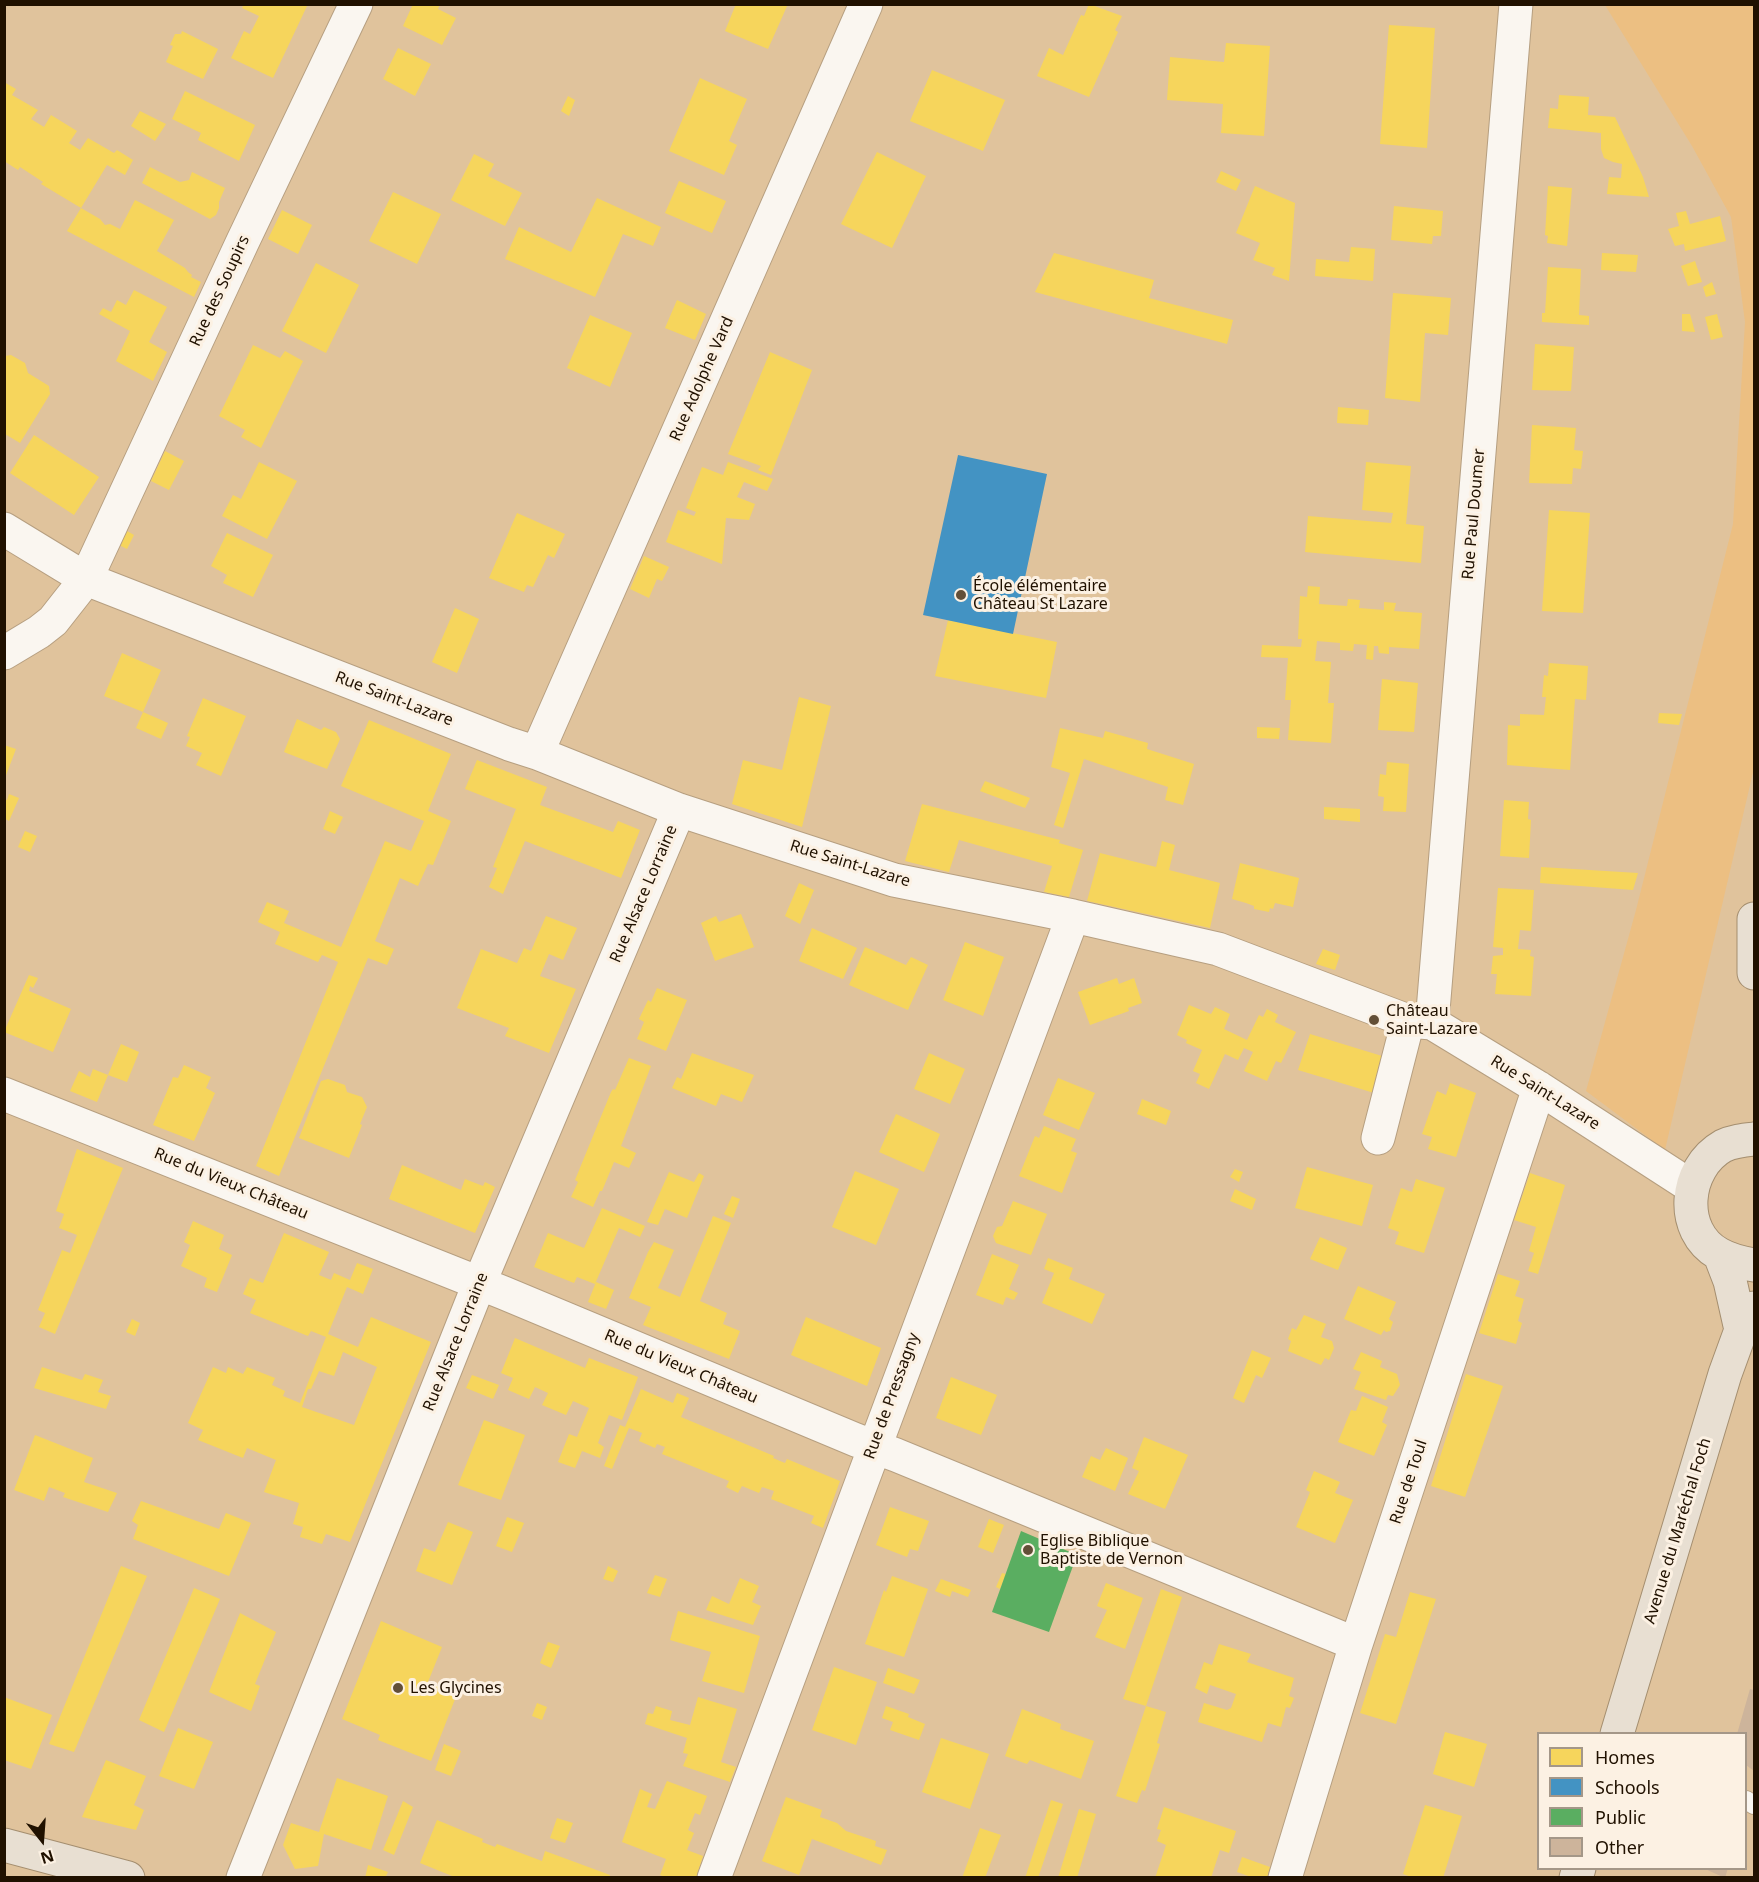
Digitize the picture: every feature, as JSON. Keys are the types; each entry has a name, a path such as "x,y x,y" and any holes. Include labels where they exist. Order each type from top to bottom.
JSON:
{"main road":[{"path":"1755,919 1755,973"},
{"path":"1755,1139 1724,1146 1709,1156 1698,1170 1692,1187 1690,1205 1694,1224 1703,1240 1720,1255 1735,1262 1755,1265"},
{"name":"Avenue du Maréchal Foch","path":"1618,1732 1722,1385 1748,1319 1720,1255"},
{"path":"4,1845 128,1878"}],"street":[{"name":"Rue des Soupirs","path":"4,653 53,621 86,579 356,4"},
{"name":"Rue Adolphe Vard","path":"537,753 866,4"},
{"name":"Rue Paul Doumer","path":"1378,1138 1420,1022 1516,4"},
{"name":"Rue Saint-Lazare","path":"4,529 86,579 679,810 894,880 1073,916 1218,949 1420,1022 1539,1088 1692,1187"},
{"name":"Rue Alsace Lorraine","path":"243,1878 479,1284 679,810"},
{"name":"Rue de Pressagny","path":"714,1878 1073,916"},
{"name":"Rue de Toul","path":"1285,1878 1356,1644 1539,1088"},
{"name":"Rue du Vieux Château","path":"4,1094 479,1284 1356,1644"}],"shaded area":[{"path":"1605,5 1754,5 1754,768 1665,1150 1586,1091 1636,910 1733,524 1745,322 1731,217 1692,146"}],"building: Homes":[{"path":"244,4 308,4 273,78 231,58 244,31 250,34 259,16 242,8"},
{"path":"413,4 440,4 438,9 456,18 442,45 403,26"},
{"path":"736,4 788,4 768,49 725,31"},
{"path":"1089,4 1122,16 1115,30 1118,32 1089,97 1037,76 1049,48 1063,55 1081,15 1084,16"},
{"path":"1389,25 1435,28 1427,148 1380,144"},
{"path":"182,31 218,49 203,79 166,62 175,34 181,34"},
{"path":"1226,43 1270,46 1264,136 1221,133 1223,104 1167,100 1170,57 1224,62"},
{"path":"398,48 431,64 415,96 383,79"},
{"path":"932,70 1005,100 983,151 910,121"},
{"path":"700,78 747,99 729,141 737,145 724,175 669,151"},
{"path":"4,82 16,89 12,95 38,110 31,119 44,127 51,115 77,131 69,143 80,150 88,138 114,153 117,150 133,160 125,175 107,165 81,208 41,184 43,182 20,167 18,170 4,161"},
{"path":"185,91 255,125 239,161 198,140 201,133 172,119"},
{"path":"1559,95 1589,97 1588,115 1615,117 1643,177 1649,197 1607,194 1609,177 1621,178 1622,164 1604,158 1601,149 1601,133 1548,128 1550,108 1558,109"},
{"path":"568,96 575,100 569,116 561,111"},
{"path":"140,111 166,124 155,141 131,126"},
{"path":"877,152 926,176 892,248 841,224"},
{"path":"474,154 494,164 488,176 522,193 505,226 451,200"},
{"path":"150,167 180,182 189,180 192,172 225,188 216,215 210,219 142,183"},
{"path":"1221,171 1241,180 1236,191 1216,182"},
{"path":"679,181 726,201 712,233 665,213"},
{"path":"1255,186 1295,203 1289,281 1272,275 1275,268 1253,260 1260,243 1236,233"},
{"path":"1548,186 1572,188 1567,246 1547,243 1548,236 1545,235"},
{"path":"393,192 441,214 417,264 369,241"},
{"path":"597,198 661,227 653,246 623,234 595,297 505,259 519,227 571,252"},
{"path":"135,200 174,220 157,251 185,268 192,275 191,277 201,282 194,297 67,231 81,208 100,219 105,225 110,224 120,229"},
{"path":"1394,206 1443,211 1441,236 1433,236 1432,244 1391,240"},
{"path":"282,210 312,225 298,254 268,239"},
{"path":"1686,211 1690,224 1720,216 1726,241 1685,251 1684,244 1675,246 1668,229 1679,226 1676,213"},
{"path":"1351,247 1375,249 1373,281 1315,276 1316,259 1349,262"},
{"path":"1054,253 1154,280 1149,298 1233,320 1227,344 1035,292"},
{"path":"1602,253 1638,255 1636,272 1601,270"},
{"path":"1695,261 1702,282 1688,286 1681,266"},
{"path":"316,263 359,285 326,353 282,331"},
{"path":"1548,267 1581,269 1579,315 1589,316 1589,325 1542,322 1542,313 1545,313"},
{"path":"1712,282 1716,294 1706,297 1703,287"},
{"path":"134,290 167,307 149,342 167,352 153,381 116,361 130,331 99,314 103,308 111,312 117,300 126,305"},
{"path":"1393,293 1451,298 1448,335 1425,333 1420,402 1385,398"},
{"path":"677,300 706,314 695,340 665,328"},
{"path":"1682,314 1690,314 1695,332 1682,331"},
{"path":"1717,314 1723,337 1711,340 1705,317"},
{"path":"590,315 632,333 610,387 567,368"},
{"path":"1535,344 1574,347 1571,391 1532,390"},
{"path":"253,345 280,358 285,351 303,361 261,448 241,437 245,430 219,416"},
{"path":"770,352 812,370 771,475 758,470 761,466 728,454"},
{"path":"11,355 25,363 28,373 49,386 50,394 20,443 5,434 5,356"},
{"path":"1338,407 1369,410 1368,425 1337,423"},
{"path":"1532,425 1576,428 1574,450 1583,451 1581,469 1573,468 1572,484 1529,483"},
{"path":"34,435 99,477 74,515 10,473"},
{"path":"165,451 184,461 169,490 151,481"},
{"path":"259,462 297,481 267,539 222,516 233,495 241,499"},
{"path":"728,462 773,479 767,491 744,482 737,497 755,504 749,520 726,518 722,564 666,542 678,510 694,516 696,512 686,508 702,467 723,475"},
{"path":"1366,462 1411,466 1406,524 1424,526 1421,563 1305,552 1308,516 1391,523 1393,513 1362,510"},
{"path":"1549,510 1590,513 1583,613 1542,611"},
{"path":"517,513 565,534 554,558 548,555 533,587 527,585 524,592 489,578"},
{"path":"127,531 134,535 127,549 119,545"},
{"path":"227,533 273,555 253,597 223,583 227,575 211,566"},
{"path":"644,556 669,567 662,581 657,579 649,598 630,589"},
{"path":"1308,586 1320,587 1319,604 1347,606 1348,599 1360,600 1359,608 1384,610 1384,602 1396,603 1394,611 1422,613 1419,649 1389,647 1389,654 1379,653 1378,646 1374,646 1373,660 1366,659 1367,645 1354,644 1353,651 1340,650 1340,643 1317,641 1315,661 1331,662 1328,703 1334,703 1331,743 1288,740 1291,700 1285,700 1288,658 1261,657 1262,645 1301,647 1302,639 1298,639 1300,596 1307,597"},
{"path":"455,608 479,619 457,673 432,662"},
{"path":"948,620 1057,642 1046,698 935,676"},
{"path":"122,653 161,670 143,712 104,696"},
{"path":"1549,663 1588,666 1586,700 1575,699 1570,770 1507,765 1508,725 1520,726 1520,714 1544,715 1546,697 1542,697 1544,675 1548,676"},
{"path":"1382,679 1418,683 1414,732 1378,730"},
{"path":"799,697 831,706 802,827 732,804 743,760 782,770"},
{"path":"203,698 246,716 221,776 196,765 202,753 186,746 190,737 187,736"},
{"path":"143,712 168,723 161,739 136,728"},
{"path":"1659,713 1682,714 1679,725 1658,723"},
{"path":"297,719 321,730 324,727 336,732 340,739 327,769 284,752"},
{"path":"369,720 451,754 428,811 451,821 433,865 428,864 418,886 400,878 375,941 394,949 387,965 368,958 279,1176 256,1166 338,962 322,955 318,962 275,944 280,932 258,922 267,902 289,911 284,923 341,947 385,841 411,851 424,821 341,786"},
{"path":"1257,727 1280,728 1279,739 1257,738"},
{"path":"1060,728 1103,738 1105,731 1148,743 1147,749 1194,764 1183,805 1165,800 1168,787 1084,759 1063,828 1054,825 1070,773 1051,767"},
{"path":"4,745 16,749 5,778 4,778"},
{"path":"477,760 547,787 540,805 613,832 618,821 640,830 621,878 525,841 503,894 489,887 497,868 493,867 516,809 465,789"},
{"path":"1387,762 1409,764 1406,812 1383,811 1384,797 1378,796 1380,774 1386,775"},
{"path":"985,781 1030,798 1025,808 980,791"},
{"path":"9,794 19,798 9,821 4,818 4,799 7,800"},
{"path":"1504,800 1529,802 1528,819 1531,820 1529,858 1500,856"},
{"path":"922,804 1060,840 1059,843 1083,850 1069,897 1044,892 1052,866 959,840 949,872 905,861"},
{"path":"1324,807 1360,809 1360,822 1324,819"},
{"path":"330,811 343,817 335,834 323,829"},
{"path":"25,831 37,836 30,852 18,847"},
{"path":"1162,841 1175,845 1169,870 1220,883 1210,928 1087,901 1100,853 1156,867"},
{"path":"1240,863 1299,878 1293,907 1275,903 1269,912 1254,909 1254,906 1232,899"},
{"path":"1541,867 1638,873 1633,890 1540,883"},
{"path":"799,883 814,890 800,924 785,916"},
{"path":"1498,888 1534,890 1531,931 1520,930 1518,949 1531,950 1530,956 1534,957 1531,996 1495,994 1497,974 1491,974 1493,956 1503,955 1503,948 1493,947"},
{"path":"741,914 754,947 715,961 701,923 716,916 719,922"},
{"path":"546,916 577,928 563,960 549,954 540,976 576,989 549,1053 505,1036 509,1028 457,1008 481,949 517,963 524,948 531,951"},
{"path":"812,928 857,948 843,979 799,961"},
{"path":"965,942 1004,957 983,1016 943,1000"},
{"path":"865,947 906,965 911,957 928,965 908,1010 849,985"},
{"path":"1323,949 1340,955 1335,970 1316,964"},
{"path":"29,975 38,978 33,988 30,986 29,991 71,1009 53,1052 4,1032"},
{"path":"1117,978 1119,984 1134,978 1142,1003 1128,1008 1129,1011 1090,1025 1078,992"},
{"path":"657,988 687,1000 666,1051 637,1039 644,1022 639,1019 648,1000 651,1002"},
{"path":"1189,1005 1211,1014 1215,1007 1230,1014 1224,1029 1247,1040 1259,1015 1263,1017 1267,1009 1278,1015 1275,1022 1296,1032 1281,1063 1276,1061 1267,1081 1244,1071 1253,1052 1244,1048 1238,1060 1225,1054 1209,1089 1196,1083 1200,1074 1193,1071 1202,1050 1186,1043 1187,1040 1177,1035"},
{"path":"1310,1034 1382,1056 1378,1070 1390,1074 1384,1096 1298,1070"},
{"path":"121,1044 139,1052 127,1082 108,1075"},
{"path":"692,1053 754,1075 742,1102 721,1094 716,1106 672,1088 677,1077 681,1079"},
{"path":"929,1053 965,1069 950,1104 914,1089"},
{"path":"629,1058 651,1066 621,1146 636,1153 629,1168 614,1162 593,1207 571,1197 578,1182 575,1180 611,1092 615,1090"},
{"path":"184,1065 211,1077 206,1088 215,1093 194,1141 153,1125 173,1077 178,1078"},
{"path":"93,1069 108,1075 97,1102 70,1091 79,1071 90,1077"},
{"path":"1058,1078 1095,1093 1079,1130 1043,1115"},
{"path":"328,1079 345,1085 347,1092 362,1097 367,1107 349,1158 299,1138 321,1081"},
{"path":"1450,1083 1476,1093 1456,1157 1428,1149 1432,1137 1422,1134 1437,1091 1446,1095"},
{"path":"1142,1099 1171,1111 1166,1125 1137,1114"},
{"path":"896,1114 940,1134 924,1172 879,1152"},
{"path":"1044,1126 1076,1139 1071,1151 1077,1153 1062,1193 1019,1176 1035,1136 1039,1138"},
{"path":"77,1149 123,1168 55,1334 39,1327 45,1313 38,1310 62,1250 70,1253 77,1235 59,1228 64,1214 56,1211"},
{"path":"402,1165 461,1190 465,1179 483,1186 485,1182 495,1187 475,1233 389,1199"},
{"path":"1307,1167 1373,1185 1362,1226 1295,1208"},
{"path":"1235,1169 1243,1172 1239,1182 1230,1177"},
{"path":"855,1171 899,1189 876,1245 832,1227"},
{"path":"669,1172 694,1182 699,1173 704,1176 687,1218 665,1209 658,1225 647,1222"},
{"path":"1530,1173 1565,1185 1538,1274 1528,1271 1534,1253 1529,1251 1536,1227 1514,1220"},
{"path":"1416,1179 1445,1188 1424,1253 1395,1244 1399,1232 1388,1228 1401,1188 1412,1192"},
{"path":"1235,1189 1256,1199 1252,1210 1230,1201"},
{"path":"732,1196 740,1199 733,1218 724,1214"},
{"path":"1013,1201 1047,1214 1031,1255 996,1243 993,1236 997,1227 1002,1226"},
{"path":"602,1208 645,1226 640,1237 619,1228 595,1284 577,1277 574,1283 534,1267 548,1233 584,1248"},
{"path":"713,1216 731,1223 700,1301 727,1313 723,1324 740,1331 729,1359 643,1325 651,1307 629,1298 654,1242 674,1250 658,1288 680,1297"},
{"path":"193,1221 224,1235 219,1249 232,1255 217,1292 204,1287 207,1278 181,1266 190,1245 184,1242"},
{"path":"284,1233 329,1252 319,1275 331,1280 334,1273 350,1280 357,1263 373,1269 363,1294 347,1287 328,1334 358,1347 371,1317 431,1342 350,1542 326,1534 322,1544 300,1537 303,1527 293,1524 299,1503 264,1492 276,1460 247,1448 243,1458 198,1440 203,1430 188,1423 213,1367 226,1373 228,1367 243,1374 247,1367 275,1378 272,1385 285,1391 283,1396 300,1403 326,1337 311,1331 308,1336 250,1313 256,1300 243,1294 250,1278 263,1283","holes":["343,1352 377,1367 354,1425 302,1407 308,1389 311,1389 319,1371 334,1376"]},
{"path":"1320,1237 1347,1248 1338,1270 1310,1259"},
{"path":"992,1254 1019,1265 1009,1289 1018,1293 1014,1300 1006,1297 1003,1305 976,1295"},
{"path":"1048,1258 1073,1268 1069,1279 1105,1294 1092,1324 1042,1303 1054,1273 1044,1269"},
{"path":"1498,1274 1520,1281 1515,1296 1524,1299 1518,1321 1522,1323 1516,1344 1479,1333"},
{"path":"596,1282 614,1290 606,1309 588,1302"},
{"path":"1358,1286 1396,1302 1389,1319 1393,1322 1390,1331 1384,1330 1381,1335 1344,1319"},
{"path":"1304,1315 1326,1324 1321,1337 1332,1341 1334,1348 1329,1360 1325,1358 1321,1365 1288,1351 1291,1341 1288,1339 1292,1328 1296,1330"},
{"path":"806,1317 881,1348 867,1386 791,1355"},
{"path":"132,1319 140,1323 135,1336 126,1332"},
{"path":"515,1338 585,1368 589,1358 638,1377 622,1420 609,1415 598,1443 604,1447 600,1458 582,1451 575,1468 558,1462 569,1434 577,1437 589,1408 573,1401 566,1415 542,1405 548,1393 535,1387 529,1399 508,1390 513,1378 501,1373"},
{"path":"1252,1350 1271,1358 1262,1378 1256,1375 1244,1403 1233,1398"},
{"path":"1361,1352 1382,1361 1380,1367 1397,1374 1400,1385 1393,1396 1388,1395 1386,1400 1354,1389 1361,1372 1353,1369"},
{"path":"42,1367 82,1380 85,1374 103,1380 98,1392 111,1396 106,1409 34,1388"},
{"path":"1466,1374 1503,1386 1465,1497 1431,1486"},
{"path":"472,1375 499,1385 493,1399 466,1388"},
{"path":"951,1377 997,1395 981,1435 936,1418"},
{"path":"641,1389 673,1403 677,1393 689,1398 681,1417 774,1456 773,1458 785,1463 787,1459 840,1481 823,1528 811,1523 814,1516 771,1499 774,1491 762,1487 759,1493 742,1486 738,1493 726,1487 729,1481 662,1454 665,1447 657,1444 655,1448 639,1441 642,1433 629,1428 612,1469 604,1466 620,1425 625,1427"},
{"path":"1362,1396 1388,1407 1382,1422 1387,1425 1374,1456 1338,1442 1351,1410 1356,1411"},
{"path":"484,1420 525,1435 501,1500 458,1485"},
{"path":"35,1435 93,1458 84,1482 117,1493 108,1512 63,1497 65,1493 49,1487 44,1501 14,1490"},
{"path":"1144,1437 1188,1455 1165,1509 1128,1494 1139,1471 1132,1468"},
{"path":"1106,1448 1128,1458 1115,1491 1082,1477 1091,1456 1100,1460"},
{"path":"1314,1471 1340,1482 1335,1493 1353,1500 1335,1543 1296,1527 1310,1492 1306,1490"},
{"path":"141,1501 219,1529 226,1513 251,1523 229,1576 133,1539 138,1525 132,1521"},
{"path":"890,1507 929,1521 918,1551 910,1549 907,1557 876,1545"},
{"path":"507,1517 524,1523 512,1552 496,1546"},
{"path":"989,1519 1004,1525 993,1553 978,1547"},
{"path":"448,1522 473,1532 452,1585 416,1571 424,1548 435,1552"},
{"path":"121,1566 147,1576 74,1752 49,1744"},
{"path":"608,1566 618,1571 613,1582 603,1579"},
{"path":"1002,1573 1006,1574 1000,1589 996,1587"},
{"path":"655,1575 667,1579 660,1597 647,1593"},
{"path":"892,1576 928,1589 904,1657 865,1644 884,1590 886,1592"},
{"path":"740,1578 759,1586 752,1602 761,1606 753,1625 706,1610 712,1596 729,1604"},
{"path":"941,1579 971,1590 968,1597 952,1591 950,1597 935,1591"},
{"path":"1106,1583 1143,1598 1125,1649 1095,1637 1107,1610 1097,1606"},
{"path":"194,1588 220,1599 164,1732 139,1720"},
{"path":"1161,1589 1182,1597 1146,1706 1123,1699"},
{"path":"1410,1592 1436,1599 1396,1724 1360,1713 1385,1634 1396,1637"},
{"path":"678,1611 760,1636 744,1693 702,1681 711,1652 670,1640"},
{"path":"240,1613 276,1632 255,1684 260,1686 251,1711 209,1692"},
{"name":"Les Glycines","path":"381,1621 442,1647 428,1682 457,1694 431,1761 378,1740 380,1735 342,1719"},
{"path":"548,1642 560,1646 551,1668 540,1663"},
{"path":"1219,1644 1251,1654 1247,1662 1294,1678 1289,1696 1294,1698 1290,1708 1286,1707 1281,1727 1268,1723 1262,1742 1198,1722 1204,1703 1227,1710 1231,1708 1236,1694 1210,1685 1207,1694 1195,1688 1204,1662 1212,1665"},
{"path":"834,1667 877,1682 856,1745 812,1730"},
{"path":"888,1668 920,1680 914,1694 883,1683"},
{"path":"4,1697 52,1715 31,1769 4,1760"},
{"path":"698,1697 737,1709 721,1762 736,1767 730,1782 683,1766 688,1754 683,1753 687,1738 645,1724 648,1713 653,1714 656,1706 672,1711 670,1720 690,1725"},
{"path":"537,1703 547,1707 542,1720 532,1716"},
{"path":"886,1706 909,1714 908,1717 925,1724 919,1740 890,1730 893,1722 882,1718"},
{"path":"1146,1706 1166,1712 1157,1743 1160,1744 1145,1791 1142,1790 1137,1803 1116,1796"},
{"path":"1022,1709 1061,1724 1060,1729 1094,1741 1081,1779 1030,1760 1027,1764 1005,1756"},
{"path":"178,1728 213,1742 194,1789 159,1776"},
{"path":"1445,1732 1487,1744 1474,1787 1433,1774"},
{"path":"941,1738 989,1754 970,1809 922,1792"},
{"path":"444,1744 461,1751 451,1776 435,1770"},
{"path":"106,1760 146,1776 134,1805 144,1810 136,1830 82,1817"},
{"path":"337,1778 388,1796 371,1850 324,1834 318,1866 295,1869 283,1845 291,1823 319,1832"},
{"path":"667,1781 707,1796 700,1815 695,1813 688,1830 694,1833 687,1850 703,1856 696,1878 667,1878 660,1875 666,1859 622,1842 640,1789 652,1794 647,1807 655,1809"},
{"path":"786,1797 822,1810 820,1817 837,1823 846,1831 876,1841 875,1846 887,1850 881,1865 812,1839 799,1875 762,1861"},
{"path":"1051,1800 1063,1804 1038,1878 1025,1878"},
{"path":"403,1801 413,1807 394,1855 383,1850"},
{"path":"1425,1805 1462,1816 1443,1878 1414,1878 1403,1874"},
{"path":"1164,1807 1236,1831 1229,1853 1220,1850 1211,1878 1155,1878 1166,1845 1157,1841 1161,1830 1157,1829"},
{"path":"1079,1809 1096,1814 1077,1878 1058,1878"},
{"path":"557,1818 573,1823 565,1843 550,1838"},
{"path":"437,1820 483,1839 482,1842 495,1847 497,1844 542,1861 545,1851 610,1875 609,1878 457,1878 420,1863"},
{"path":"980,1828 1001,1835 985,1878 962,1878"},
{"path":"1242,1857 1270,1867 1267,1878 1254,1878 1237,1872"},
{"path":"368,1865 388,1872 385,1878 365,1878"}],"building: Schools":[{"path":"958,455 1047,474 1013,634 923,615"}],"building: Public":[{"path":"1021,1531 1077,1555 1049,1632 992,1612"}],"building: Other":[{"path":"1750,1689 1754,1690 1754,1771 1747,1766 1747,1732 1738,1732"},
{"path":"1707,1870 1727,1870 1725,1878"}],"place":[{"name":"École élémentaire Château St Lazare","path":"961,595"},
{"name":"Château Saint-Lazare","path":"1374,1020"},
{"name":"Eglise Biblique Baptiste de Vernon","path":"1028,1550"},
{"name":"Les Glycines","path":"398,1688"}]}
